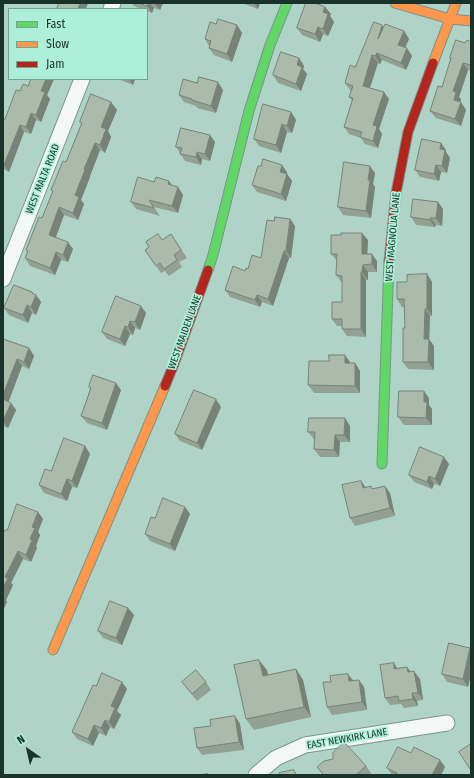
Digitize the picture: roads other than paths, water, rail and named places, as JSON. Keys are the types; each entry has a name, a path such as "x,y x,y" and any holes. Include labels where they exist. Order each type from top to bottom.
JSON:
{"street":[{"name":"WEST MAIDEN LANE","path":"53,650 172,369 211,262 249,111 270,45 287,3"},
{"path":"395,3 450,19 471,21"},
{"name":"WEST MAGNOLIA LANE","path":"382,464 390,246 396,192 408,132 456,3"},
{"name":"WEST MALTA ROAD","path":"3,279 82,80"},
{"name":"EAST NEWKIRK LANE","path":"256,775 276,758 305,745 447,723"}]}
